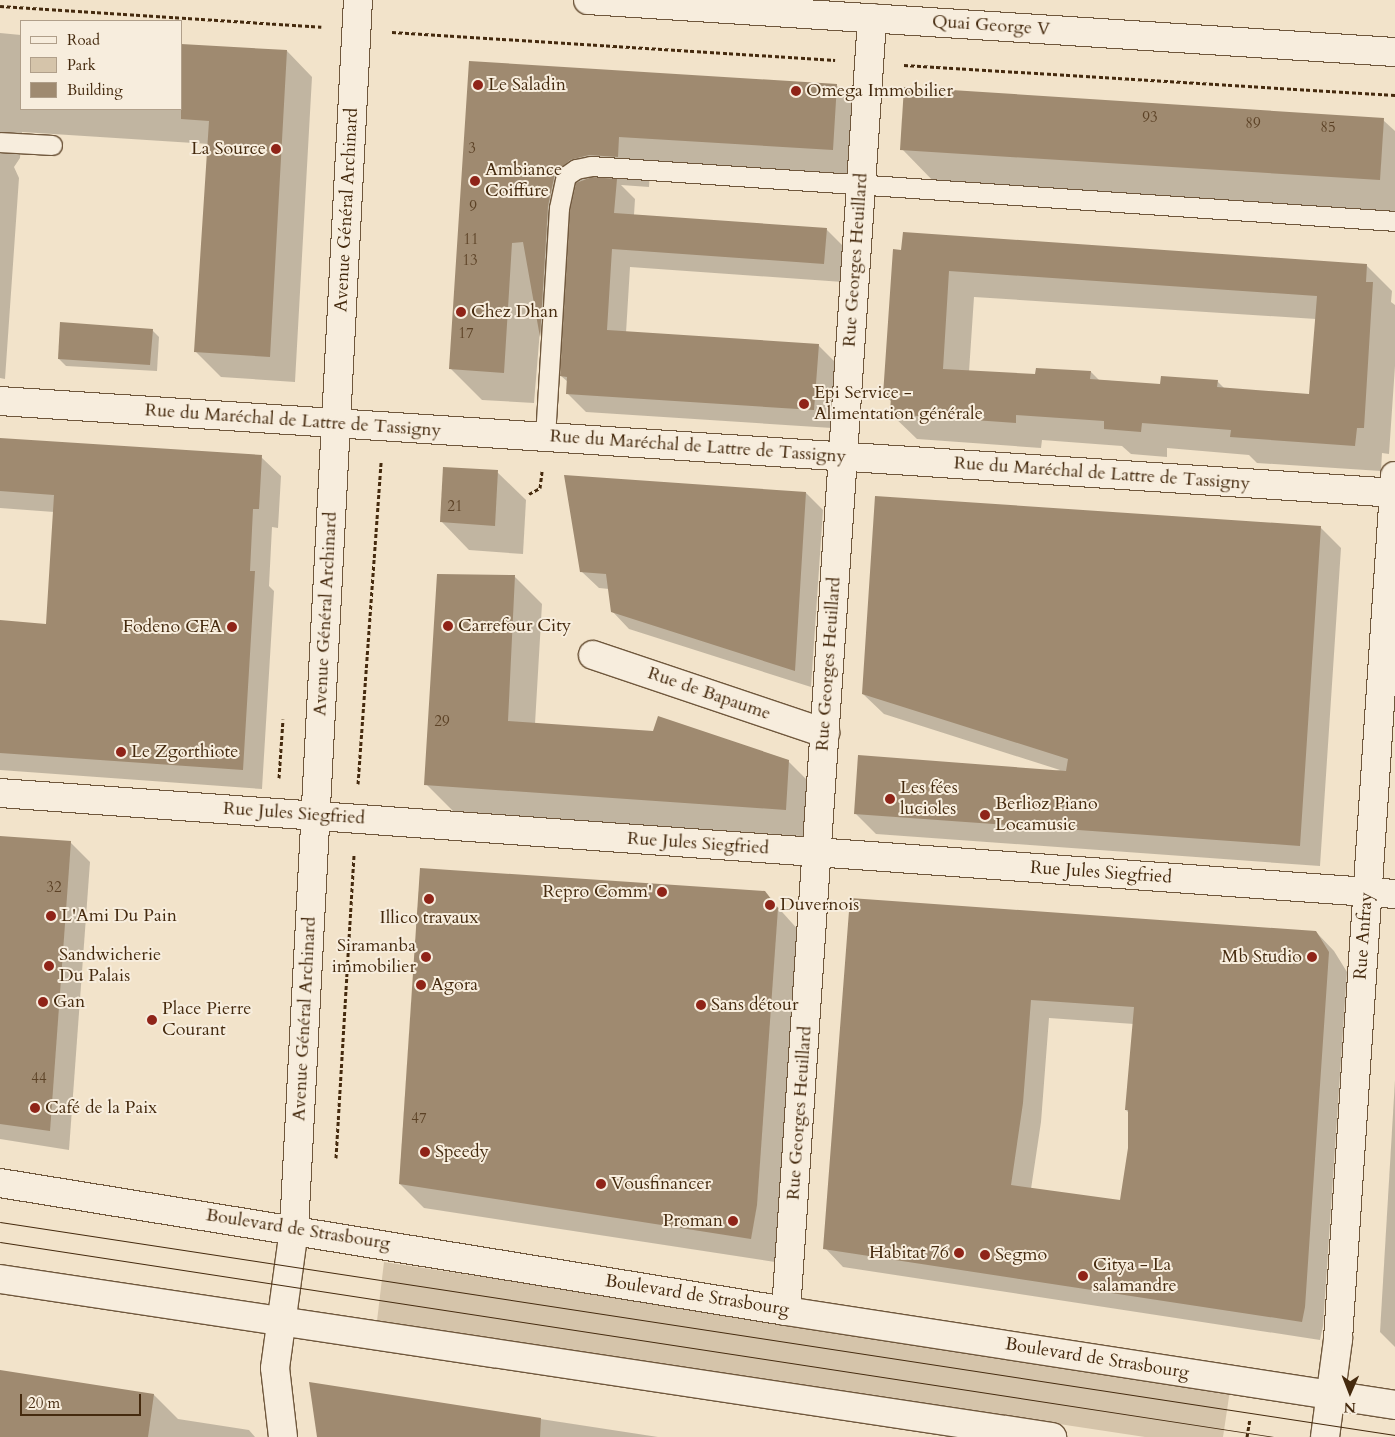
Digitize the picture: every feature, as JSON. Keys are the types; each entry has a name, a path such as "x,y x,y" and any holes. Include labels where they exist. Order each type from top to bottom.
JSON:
{"street":[{"name":"Avenue Général Archinard","path":"283,1437 274,1368 294,1229 358,0"},
{"name":"Quai George V","path":"588,0 1395,52"},
{"name":"Rue Georges Heuillard","path":"786,1311 872,18"},
{"name":"Rue du Maréchal de Lattre de Tassigny","path":"0,402 843,457 1395,488"},
{"name":"Rue Anfray","path":"1325,1437 1338,1339 1395,488"},
{"name":"Rue de Bapaume","path":"593,655 824,732"},
{"name":"Rue Jules Siegfried","path":"0,793 1395,894"},
{"name":"Boulevard de Strasbourg","path":"0,1183 294,1229 786,1311 1395,1405"},
{"path":"0,1280 1052,1437"}],"lane":[{"path":"0,142 52,145"},
{"path":"544,437 559,208 566,176 576,169 591,166 1395,221"}],"path":[{"path":"0,6 357,30"},
{"path":"529,494 540,488 542,474"}],"green space":[{"path":"384,1262 1230,1390 1223,1437 1145,1437 377,1321"}],"building":[{"path":"182,44 287,50 270,357 194,352 209,121 181,119"},
{"path":"469,61 837,84 833,150 619,137 618,157 589,155 570,160 555,173 548,206 540,337 523,242 512,243 504,373 449,369"},
{"path":"904,87 1384,118 1380,180 900,150"},
{"path":"592,177 617,179 614,213 827,228 824,264 612,249 607,330 819,344 814,410 566,394 567,377 560,376 570,210 576,183"},
{"path":"903,232 1367,264 1366,282 1373,282 1364,428 1357,428 1355,446 1230,437 1231,430 1142,423 1141,432 1104,429 1104,421 1016,415 1016,423 890,414 891,396 883,395 893,249 901,250","holes":["949,271 1317,296 1309,394 1217,387 1218,380 1161,376 1160,384 1090,379 1091,371 1036,368 1035,374 943,369"]},
{"path":"60,322 153,329 150,365 58,359"},
{"path":"0,438 262,455 259,509 253,509 250,571 255,571 243,770 0,753 0,620 46,624 54,495 0,491"},
{"path":"443,467 498,470 495,526 440,522"},
{"path":"564,475 806,492 795,671 611,612 606,574 580,572"},
{"path":"875,496 1321,526 1300,846 854,814 858,755 1066,771 1068,759 862,694"},
{"path":"437,574 515,575 508,721 653,731 658,716 789,760 786,810 424,785"},
{"path":"0,836 71,841 50,1131 0,1124"},
{"path":"420,868 765,891 778,908 757,1205 751,1239 399,1184"},
{"path":"850,898 1316,931 1329,952 1305,1307 1302,1322 823,1249","holes":["1031,1000 1134,1007 1125,1110 1128,1110 1128,1148 1120,1200 1011,1185 1023,1103"]},
{"path":"0,1370 154,1394 148,1437 0,1437"},
{"path":"309,1382 541,1418 540,1437 317,1437"}],"tram line":[{"path":"0,1222 1395,1435"},
{"path":"0,1242 1275,1437"}],"place":[{"name":"Le Saladin","path":"478,85"},
{"name":"Omega Immobilier","path":"796,91"},
{"name":"La Source","path":"276,149"},
{"name":"Ambiance Coiffure","path":"475,181"},
{"name":"Chez Dhan","path":"461,312"},
{"name":"Epi Service - Alimentation générale","path":"804,404"},
{"name":"Carrefour City","path":"448,626"},
{"name":"Fodeno CFA","path":"232,627"},
{"name":"Le Zgorthiote","path":"121,752"},
{"name":"Les fées lucioles","path":"890,799"},
{"name":"Berlioz Piano Locamusic","path":"985,815"},
{"name":"Repro Comm'","path":"662,892"},
{"name":"Illico travaux","path":"429,899"},
{"name":"Duvernois","path":"770,905"},
{"name":"L'Ami Du Pain","path":"51,916"},
{"name":"Siramanba immobilier","path":"426,957"},
{"name":"Mb Studio","path":"1312,957"},
{"name":"Sandwicherie Du Palais","path":"49,966"},
{"name":"Agora","path":"421,985"},
{"name":"Gan","path":"43,1002"},
{"name":"Sans détour","path":"701,1005"},
{"name":"Place Pierre Courant","path":"152,1020"},
{"name":"Café de la Paix","path":"35,1108"},
{"name":"Speedy","path":"425,1152"},
{"name":"Vousfinancer","path":"601,1184"},
{"name":"Proman","path":"733,1221"},
{"name":"Habitat 76","path":"959,1253"},
{"name":"Segmo","path":"985,1255"},
{"name":"Citya - La salamandre","path":"1083,1276"}]}
